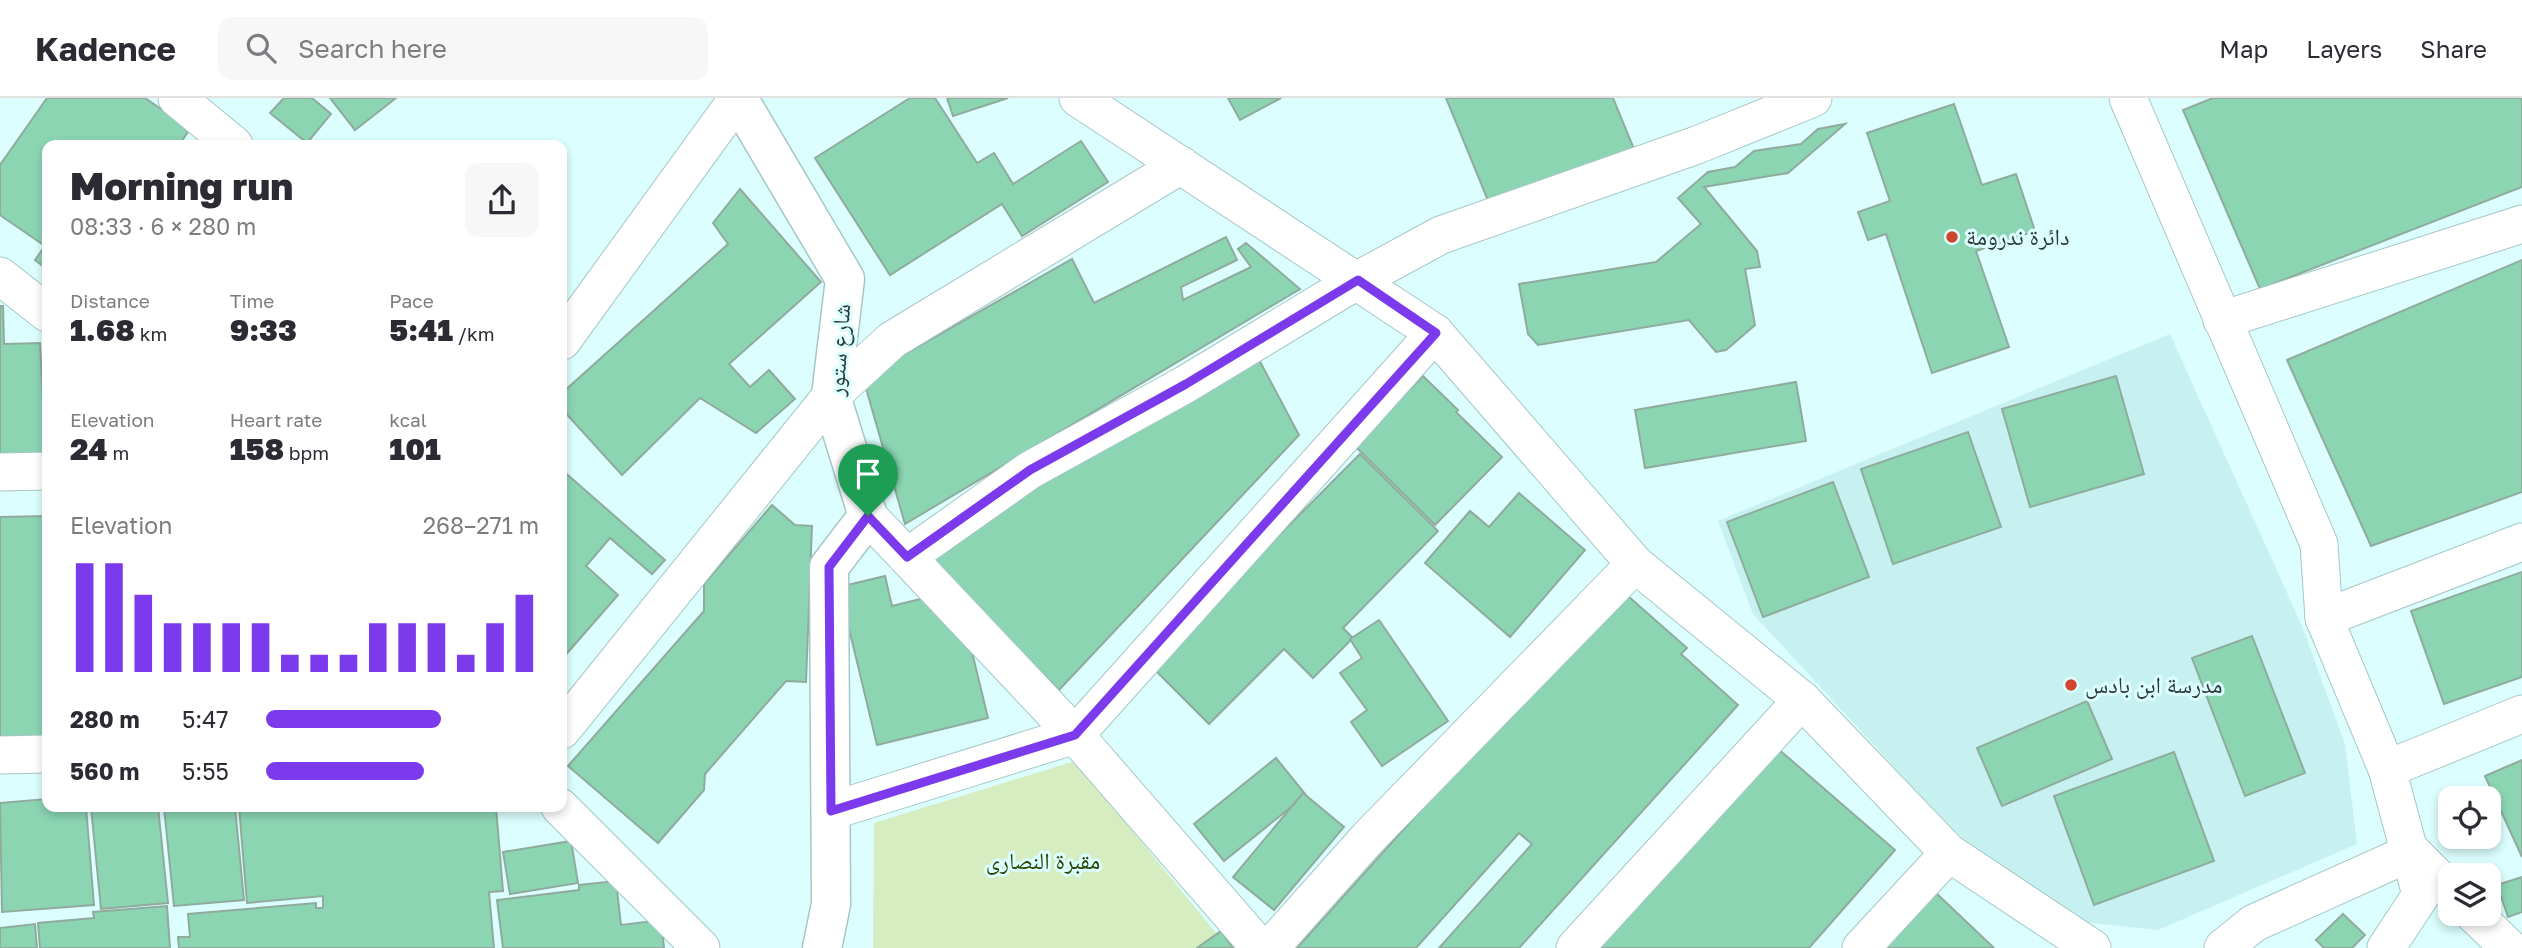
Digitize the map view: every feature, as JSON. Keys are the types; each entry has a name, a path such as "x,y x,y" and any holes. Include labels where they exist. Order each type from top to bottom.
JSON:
{"street":[{"path":"177,98 228,140"},
{"path":"567,334 738,98"},
{"name":"شارع ستور","path":"738,98 845,278 831,396 868,516"},
{"path":"1078,98 1436,333 1635,564 1802,700 1949,853 2092,948"},
{"path":"907,557 1030,470 1186,384 1358,280 1441,236 1697,145 1813,98"},
{"path":"2139,102 2222,320 2319,544 2324,618 2387,769 2412,852 2421,895 2386,948"},
{"path":"567,724 831,396 892,340 1181,165"},
{"path":"2222,320 2522,224"},
{"path":"0,276 42,309"},
{"path":"831,811 1075,735 1436,333"},
{"path":"0,472 42,471"},
{"path":"822,948 831,904 829,567 868,516 1075,735 1260,948"},
{"path":"2324,618 2522,542"},
{"path":"1270,948 1368,838 1635,564"},
{"path":"1575,948 1802,700"},
{"path":"2387,769 2522,714"},
{"path":"0,755 42,754"},
{"path":"565,812 701,948"},
{"path":"2412,852 2438,878"},
{"path":"2223,948 2254,923 2412,852"},
{"path":"1861,948 1949,853"},
{"path":"2486,926 2509,948"}],"shaded area":[{"name":"مدرسة ابن بادس","path":"2170,334 2302,626 2345,744 2357,844 2158,930 2081,922 1979,855 1753,614 1718,521"}],"green space":[{"name":"مقبرة النصارى","path":"1075,761 1221,939 1200,948 873,948 874,823"}],"building":[{"path":"47,98 145,98 190,129 182,140 42,140 42,244 0,215 0,165"},
{"path":"284,98 312,98 331,114 309,140 303,140 270,113"},
{"path":"330,98 396,98 355,130"},
{"path":"910,98 935,98 977,163 994,153 1013,184 1081,141 1108,182 1022,236 1002,204 890,275 815,158"},
{"path":"947,98 1008,98 953,116"},
{"path":"1228,98 1281,98 1240,120"},
{"path":"1446,98 1613,98 1634,149 1496,220"},
{"path":"2213,98 2522,98 2522,187 2260,289 2183,110"},
{"name":"دائرة ندرومة","path":"1954,104 1982,185 2016,174 2035,231 1976,251 2009,347 1932,373 1886,234 1868,240 1858,212 1890,201 1867,133"},
{"path":"1845,124 1788,173 1704,187 1757,251 1760,267 1745,269 1755,325 1726,350 1716,352 1689,320 1538,345 1528,334 1519,284 1656,262 1701,224 1678,198 1708,172 1735,167 1754,151 1801,144 1818,129"},
{"path":"740,189 821,282 729,364 750,387 769,370 795,399 756,433 700,398 622,475 567,414 567,389 728,244 713,223"},
{"path":"1226,237 1237,260 1181,287 1183,300 1251,267 1238,249 1246,243 1300,289 905,524 863,378 1072,259 1094,303"},
{"path":"42,250 42,265 35,260"},
{"path":"2522,260 2522,492 2371,546 2287,360"},
{"path":"0,306 3,306 4,344 40,343 42,459 0,462"},
{"path":"1257,356 1299,435 1059,690 922,551"},
{"path":"1423,376 1502,457 1435,525 1354,445"},
{"path":"2116,376 2144,474 2030,507 2002,409"},
{"path":"1796,382 1806,441 1645,468 1635,410"},
{"path":"1968,432 2001,527 1893,564 1861,469"},
{"path":"1360,454 1438,531 1343,628 1353,638 1313,678 1284,649 1209,724 1150,665"},
{"path":"567,474 665,560 652,574 610,538 586,566 618,595 567,653"},
{"path":"1833,482 1869,577 1763,617 1727,522"},
{"path":"1519,493 1585,550 1510,637 1425,563 1470,511 1489,527"},
{"path":"772,505 795,525 812,526 806,682 786,681 705,774 704,790 658,843 568,766 704,611 704,584"},
{"path":"42,516 42,741 0,742 0,517"},
{"path":"2522,572 2522,677 2444,704 2411,611"},
{"path":"885,576 892,606 957,590 988,718 877,745 839,587"},
{"path":"1620,589 1687,648 1681,654 1738,705 1519,948 1439,948 1532,844 1519,833 1416,948 1297,948"},
{"path":"1379,620 1448,721 1382,766 1351,722 1367,710 1340,673 1362,658 1350,639"},
{"path":"2252,636 2305,773 2245,796 2192,658"},
{"path":"2087,701 2112,759 2002,806 1977,748"},
{"path":"1769,741 1895,850 1809,948 1589,948"},
{"path":"2174,752 2214,861 2094,905 2054,796"},
{"path":"1276,758 1306,795 1224,861 1194,824"},
{"path":"2522,760 2522,857 2501,811 2501,786 2490,786 2485,776"},
{"path":"1303,793 1344,827 1274,910 1233,877"},
{"path":"42,799 42,812 86,812 94,905 2,912 0,803"},
{"path":"91,812 159,812 168,903 101,909"},
{"path":"165,812 235,812 244,900 174,906"},
{"path":"239,812 496,812 503,891 489,892 494,948 179,948 178,937 190,937 188,914 316,903 316,908 323,908 323,896 247,903"},
{"path":"571,841 578,883 510,894 503,852"},
{"path":"2522,877 2522,912 2508,917 2501,897 2501,884"},
{"path":"616,881 621,925 661,920 664,948 503,948 497,900 579,890 579,885"},
{"path":"1934,891 1994,948 1880,948"},
{"path":"167,906 170,948 40,948 38,923 94,918 93,912"},
{"path":"2343,914 2365,935 2352,948 2324,948 2316,940"},
{"path":"35,924 37,948 0,948 0,928"},
{"path":"1221,931 1233,948 1197,948"}],"place":[{"name":"دائرة ندرومة","path":"1952,237"},
{"name":"مدرسة ابن بادس","path":"2071,685"}],"route":[{"path":"1358,280 1436,333 1075,735 831,811 829,567 868,516 907,557 1030,470 1186,384 1358,280"}]}
